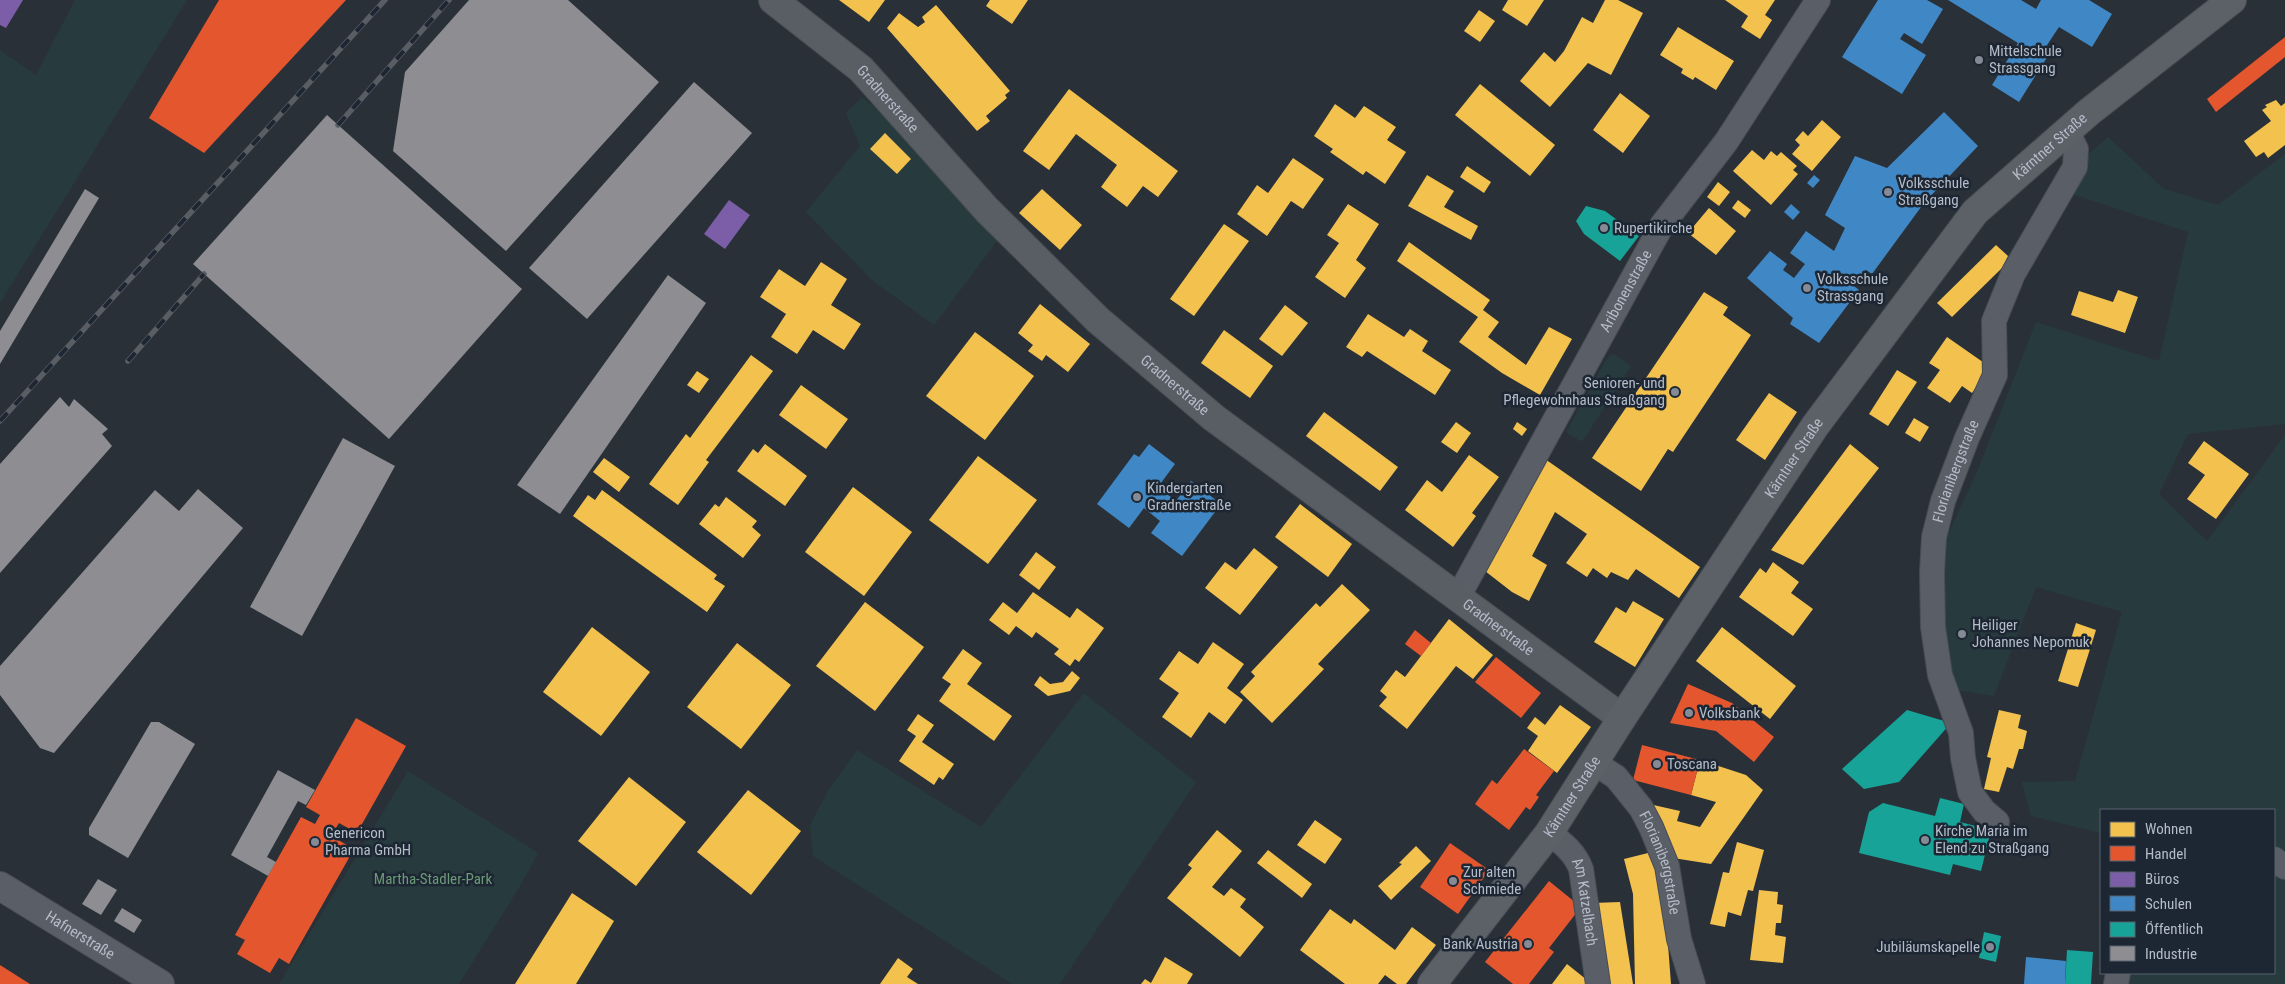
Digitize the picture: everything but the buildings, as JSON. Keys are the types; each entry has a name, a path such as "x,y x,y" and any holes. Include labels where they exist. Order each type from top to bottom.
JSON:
{"main road":[{"name":"Gradnerstraße","path":"773,0 861,70 988,210 1098,320 1214,418 1622,718"},
{"name":"Kärntner Straße","path":"1432,984 1549,833 1593,762 1815,426 1975,212 2068,131 2232,0"}],"street":[{"name":"Aribonenstraße","path":"1458,598 1662,225 1726,142 1818,0"},
{"name":"Florianibergstraße","path":"1997,822 1984,812 1970,792 1961,733 1940,675 1933,628 1932,572 1934,537 1943,501 1967,438 1995,375 1994,321 2012,274 2075,167 2076,150 2068,131"},
{"name":"Florianibergstraße","path":"1593,762 1616,777 1641,808 1651,827 1667,866 1679,939 1693,984"},
{"name":"Am Katzelbach","path":"1549,833 1574,854 1581,869 1598,984"},
{"name":"Hafnerstraße","path":"0,886 160,984"}],"green space":[{"path":"75,0 187,0 0,303 0,50 36,75"},
{"path":"862,97 881,113 997,241 934,325 873,281 806,212 860,146 846,113"},
{"path":"2108,137 2164,189 2218,205 2285,154 2285,424 2188,434 2159,494 2207,541 2285,435 2285,984 2128,984 2127,974 2275,974 2275,809 2100,809 2100,833 2031,816 2022,782 2075,781 2122,612 2036,587 1994,696 1952,689 1940,635 1940,551 1977,472 2036,322 2159,361 2188,232 2050,187"},
{"path":"1614,354 1631,366 1582,442 1566,432 1603,365 1609,356"},
{"path":"1084,693 1196,782 1060,984 1012,984 813,856 810,825 828,791 857,750 981,827"},
{"name":"Martha-Stadler-Park","path":"408,771 538,853 522,883 459,984 279,984"}],"railway":[{"path":"0,421 385,0"},
{"path":"338,125 449,0"},
{"path":"128,361 204,274"}],"place":[{"name":"Mittelschule Strassgang","path":"1979,60"},
{"name":"Volksschule Straßgang","path":"1888,192"},
{"name":"Rupertikirche","path":"1604,228"},
{"name":"Volksschule Strassgang","path":"1807,288"},
{"name":"Senioren- und Pflegewohnhaus Straßgang","path":"1675,392"},
{"name":"Kindergarten Gradnerstraße","path":"1137,497"},
{"name":"Heiliger Johannes Nepomuk","path":"1962,634"},
{"name":"Volksbank","path":"1689,713"},
{"name":"Toscana","path":"1657,764"},
{"name":"Kirche Maria im Elend zu Straßgang","path":"1925,840"},
{"name":"Genericon Pharma GmbH","path":"315,842"},
{"name":"Zur alten Schmiede","path":"1453,881"},
{"name":"Bank Austria","path":"1528,944"},
{"name":"Jubiläumskapelle","path":"1990,947"}]}
